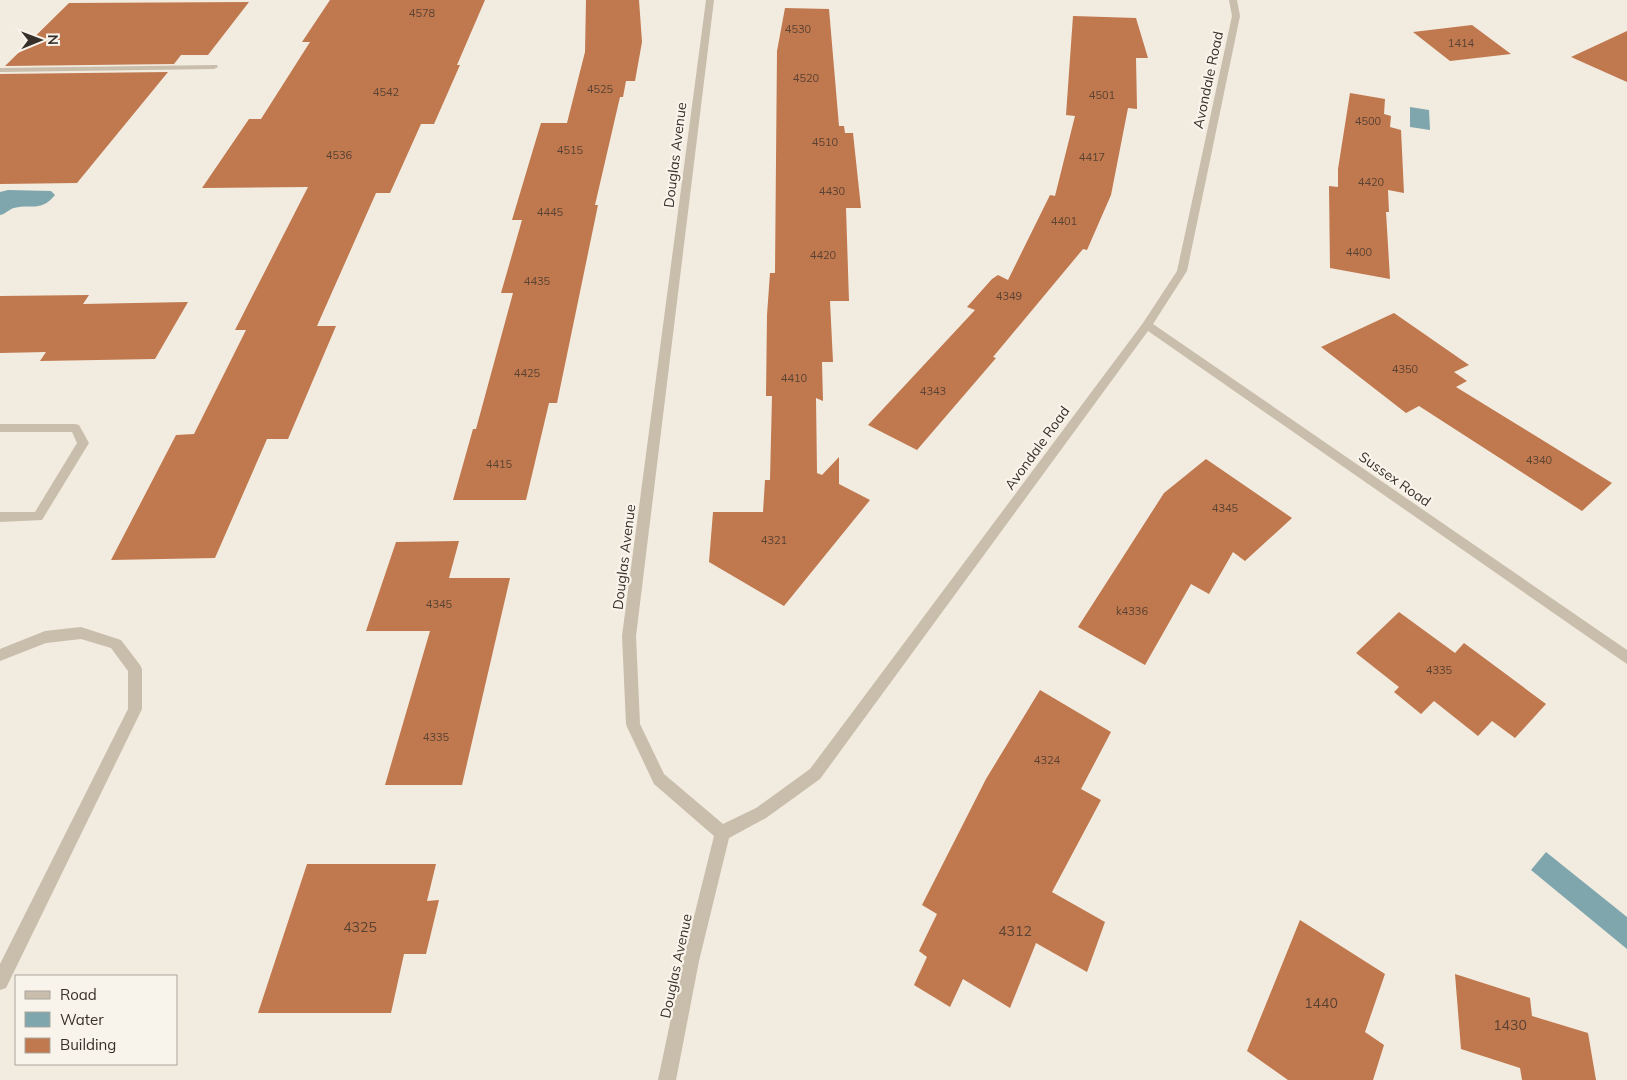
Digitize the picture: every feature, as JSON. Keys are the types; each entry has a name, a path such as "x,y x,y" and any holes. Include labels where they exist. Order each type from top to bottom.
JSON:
{"street":[{"name":"Douglas Avenue","path":"667,1080 691,961 722,833 659,779 634,724 629,636 710,0"},
{"name":"Avondale Road","path":"722,833 761,813 814,774 1147,325 1182,271 1236,16 1233,0"},
{"path":"0,70 214,67"},
{"name":"Sussex Road","path":"1147,325 1627,658"},
{"path":"0,428 75,428 83,444 38,517 0,517"},
{"path":"0,982 135,709 135,669 116,644 81,633 45,637 1,651"}],"water":[{"path":"1410,107 1429,110 1430,130 1410,127"},
{"path":"8,190 51,191 55,195 50,201 40,206 14,208 0,215 0,192"},
{"path":"1546,852 1627,917 1627,949 1531,870"}],"building":[{"path":"330,0 485,0 457,65 460,65 434,124 421,124 390,193 376,193 317,326 336,326 288,439 267,439 215,558 111,560 176,435 194,434 246,330 235,330 308,187 202,188 249,119 261,119 310,42 302,42"},
{"path":"586,0 639,0 642,42 635,81 626,81 623,97 620,97 595,205 598,205 557,403 549,403 526,500 453,500 473,429 476,429 513,293 501,293 522,220 512,220 541,123 567,123 585,52"},
{"path":"249,2 208,55 181,55 174,64 5,66 69,3"},
{"path":"785,8 829,9 839,126 844,126 845,133 853,133 861,208 846,208 849,301 830,301 833,362 822,362 823,401 816,398 817,473 822,475 839,457 839,484 870,500 784,606 709,562 713,512 763,512 765,480 770,480 772,396 766,396 767,315 770,273 775,273 777,51"},
{"path":"1073,16 1136,18 1148,58 1136,58 1137,109 1128,108 1111,195 1087,250 1083,249 993,357 996,358 917,450 868,425 975,310 967,307 992,279 998,275 1008,280 1050,195 1055,196 1075,116 1066,115"},
{"path":"1472,25 1511,54 1450,61 1413,32"},
{"path":"1627,31 1627,82 1571,57"},
{"path":"168,72 77,183 0,184 0,74"},
{"path":"1350,93 1385,99 1384,114 1391,116 1390,127 1401,130 1404,193 1388,190 1389,212 1386,212 1390,279 1330,268 1329,186 1338,187 1338,169"},
{"path":"89,295 83,304 188,302 155,359 40,361 46,352 0,353 0,296"},
{"path":"1394,313 1469,365 1454,372 1467,381 1456,387 1612,483 1582,511 1419,406 1406,413 1321,347"},
{"path":"1206,459 1292,518 1245,561 1233,552 1209,594 1191,584 1145,665 1078,627 1164,493"},
{"path":"459,541 449,578 510,578 462,785 385,785 430,631 366,631 396,542"},
{"path":"1399,612 1455,653 1464,643 1546,704 1515,738 1492,721 1478,736 1434,701 1421,714 1394,692 1399,687 1356,653"},
{"path":"1040,690 1111,732 1081,789 1101,800 1052,892 1105,922 1087,972 1036,943 1010,1008 963,979 950,1007 914,985 927,957 919,951 937,914 922,905 986,779"},
{"path":"307,864 436,864 427,901 439,900 426,954 404,954 391,1013 258,1013"},
{"path":"1300,920 1385,974 1365,1032 1384,1045 1373,1080 1288,1080 1247,1051"},
{"path":"1455,974 1530,998 1532,1016 1588,1033 1596,1080 1522,1080 1520,1068 1461,1049"}]}
